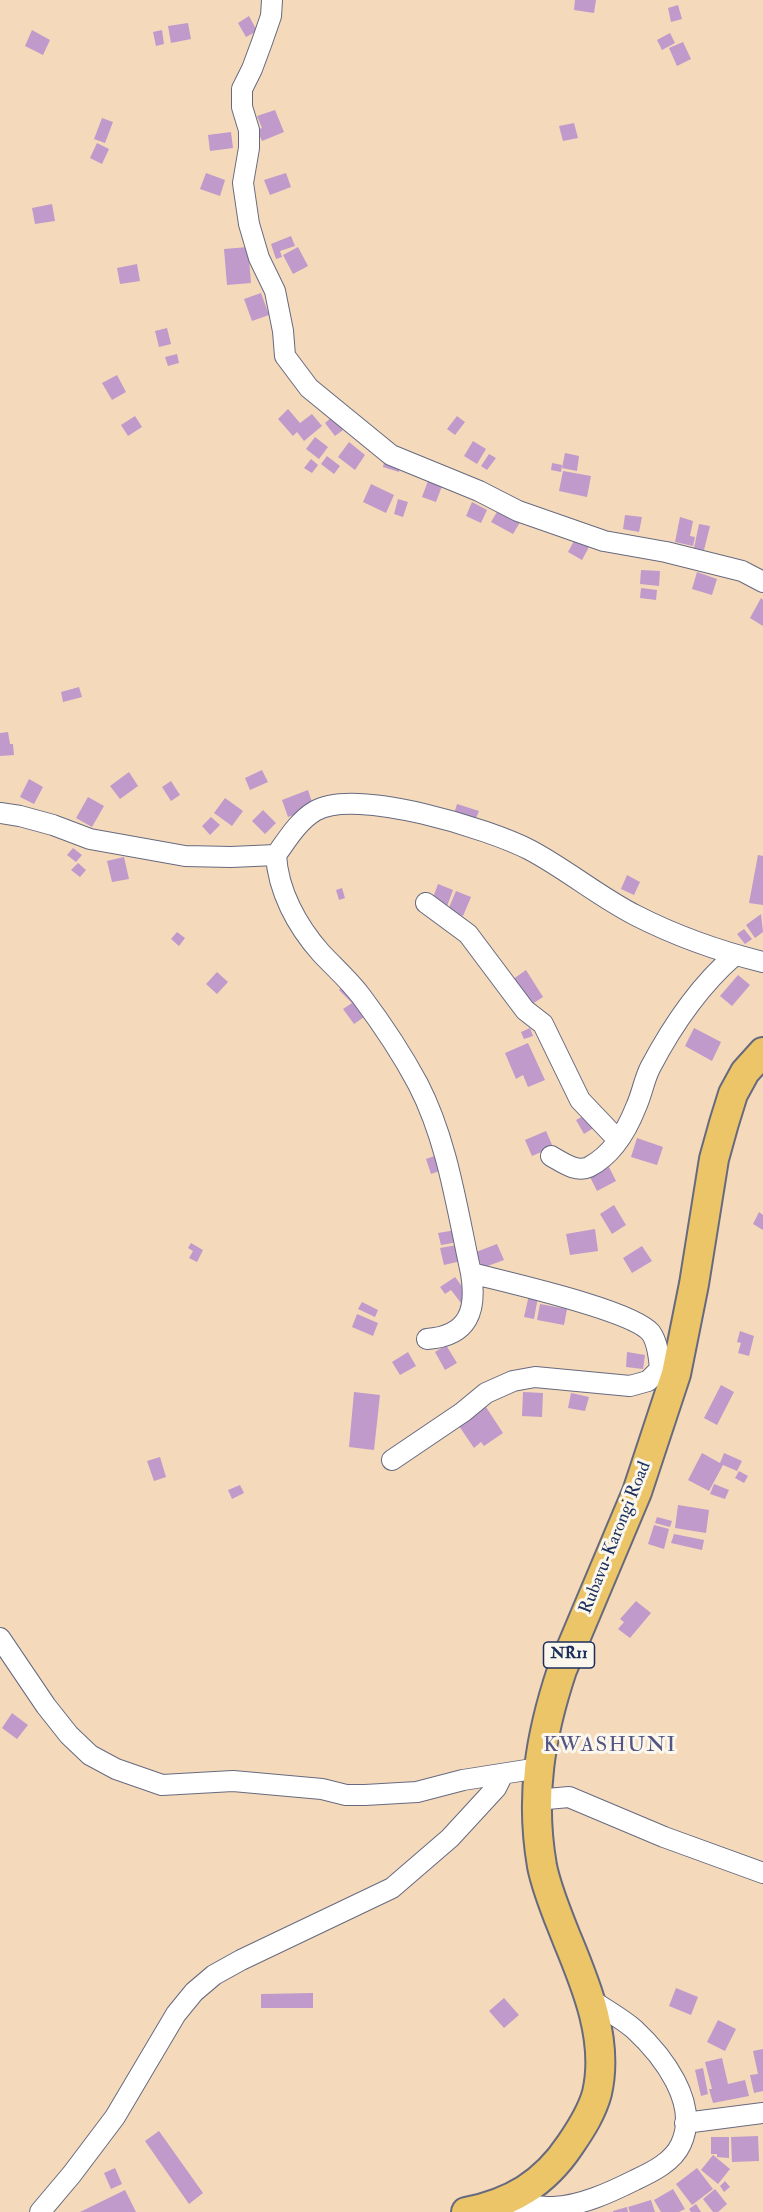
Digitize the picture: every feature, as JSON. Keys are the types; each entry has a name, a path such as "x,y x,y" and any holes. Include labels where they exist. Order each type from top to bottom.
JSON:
{"highway":[{"name":"Rubavu-Karongi Road","path":"466,2212 503,2203 523,2192 562,2158 589,2115 596,2094 600,2074 598,2035 589,1998 547,1884 539,1841 536,1800 539,1768 552,1700 562,1670 637,1492 668,1372 694,1284 714,1159 733,1094 745,1072 763,1052"}],"street":[{"path":"272,0 268,25 242,89 242,107 249,130 249,148 243,183 249,225 259,258 275,291 284,331 285,356 309,387 391,455 478,491 518,511 604,541 666,552 742,571 763,582"},
{"path":"427,1339 448,1335 457,1330 472,1311 474,1295 440,1136 418,1086 396,1047 360,994 318,951 291,910 277,876 276,855 296,827 315,810 345,803 416,810 529,849 633,914 690,941 763,962"},
{"path":"0,813 53,825 90,839 185,856 276,855"},
{"path":"426,903 468,934 525,1010 543,1024 580,1100 618,1140"},
{"path":"551,1156 575,1169 588,1168 615,1147 636,1109 649,1070 677,1022 712,975 735,955"},
{"path":"392,1460 463,1412 486,1393 513,1382 535,1377 630,1386 668,1372 652,1334 642,1325 574,1300 471,1273"},
{"path":"0,1638 46,1706 69,1735 90,1755 116,1769 162,1785 233,1781 322,1789 346,1795 365,1795 417,1792 463,1780 539,1768"},
{"path":"40,2212 72,2174 115,2116 176,2014 194,1992 223,1970 393,1888 450,1838 496,1788 503,1774"},
{"path":"536,1800 569,1797 664,1838 763,1873"},
{"path":"503,2203 556,2207 596,2197 624,2186 662,2166 673,2157 681,2145 685,2123 683,2098 676,2082 660,2058 633,2028 589,1998"},
{"path":"685,2123 763,2113"}],"building":[{"path":"575,0 596,0 594,13 574,10"},
{"path":"678,5 682,19 671,22 668,8"},
{"path":"249,16 257,31 246,37 238,23"},
{"path":"188,23 191,39 171,43 168,26"},
{"path":"32,30 50,40 43,55 25,46"},
{"path":"162,30 164,44 156,46 153,32"},
{"path":"670,33 675,43 662,50 657,40"},
{"path":"683,42 691,59 677,66 669,48"},
{"path":"275,110 284,132 262,141 257,130 262,128 257,116"},
{"path":"102,118 113,122 105,143 94,139"},
{"path":"574,123 578,138 563,141 559,126"},
{"path":"231,132 233,148 210,151 208,135"},
{"path":"97,143 109,149 102,164 90,158"},
{"path":"206,173 225,180 220,196 200,189"},
{"path":"286,173 291,187 270,195 264,180"},
{"path":"52,204 55,221 35,224 32,208"},
{"path":"291,236 295,246 280,251 282,257 276,259 271,244"},
{"path":"248,247 251,283 227,285 224,249"},
{"path":"298,247 308,266 293,274 283,255"},
{"path":"137,264 140,281 120,284 117,268"},
{"path":"261,293 269,315 252,321 244,299"},
{"path":"167,328 171,344 159,347 155,331"},
{"path":"177,354 179,363 168,366 165,357"},
{"path":"117,375 126,392 112,400 102,383"},
{"path":"288,409 300,423 312,414 322,426 304,441 297,432 293,436 278,419"},
{"path":"135,416 142,427 128,436 121,425"},
{"path":"457,416 465,422 455,435 447,429"},
{"path":"332,417 343,430 335,436 325,423"},
{"path":"315,437 328,447 319,459 306,449"},
{"path":"473,441 486,449 477,464 464,456"},
{"path":"349,442 365,455 355,470 338,457"},
{"path":"565,453 579,456 577,471 562,468"},
{"path":"489,454 496,458 487,470 481,466"},
{"path":"327,456 340,466 334,474 321,464"},
{"path":"385,458 401,462 399,472 383,467"},
{"path":"311,459 318,465 312,473 304,468"},
{"path":"552,463 562,465 561,472 551,470"},
{"path":"563,471 591,476 587,497 559,491"},
{"path":"428,481 442,486 436,502 422,497"},
{"path":"371,484 394,495 386,513 363,502"},
{"path":"398,499 408,502 403,517 394,514"},
{"path":"472,502 487,510 481,523 466,516"},
{"path":"500,507 522,519 513,534 491,522"},
{"path":"625,515 642,517 639,532 623,529"},
{"path":"680,517 693,521 690,536 695,537 693,546 675,542"},
{"path":"699,524 710,526 704,550 694,548"},
{"path":"575,539 589,547 582,560 568,552"},
{"path":"641,570 660,571 659,586 640,584"},
{"path":"697,572 717,579 712,595 692,589"},
{"path":"641,588 657,590 656,600 640,598"},
{"path":"761,598 763,600 763,626 750,618"},
{"path":"79,687 82,697 63,702 61,692"},
{"path":"8,732 10,744 13,744 14,755 0,756 0,733"},
{"path":"262,770 268,782 250,790 245,778"},
{"path":"129,772 138,786 120,799 110,786"},
{"path":"29,779 43,787 34,804 20,797"},
{"path":"171,781 180,795 171,801 162,787"},
{"path":"308,790 314,808 288,817 282,800"},
{"path":"88,797 104,806 92,827 76,818"},
{"path":"225,798 243,811 232,826 214,813"},
{"path":"457,804 479,811 474,823 454,814"},
{"path":"263,810 276,823 265,834 252,821"},
{"path":"211,817 220,825 210,835 202,826"},
{"path":"73,848 82,855 76,862 67,855"},
{"path":"758,855 763,856 763,905 749,903"},
{"path":"124,857 129,879 112,882 107,861"},
{"path":"78,863 86,870 80,877 71,870"},
{"path":"627,875 640,882 634,895 621,889"},
{"path":"438,884 453,890 446,909 431,903"},
{"path":"342,888 345,898 339,900 336,890"},
{"path":"456,891 471,897 463,916 448,910"},
{"path":"761,914 763,932 755,938 746,925"},
{"path":"744,929 752,939 745,944 737,934"},
{"path":"177,932 185,938 179,946 171,939"},
{"path":"526,970 543,997 526,1008 509,982"},
{"path":"217,972 228,982 217,994 206,984"},
{"path":"738,975 750,985 732,1006 720,996"},
{"path":"345,984 367,1015 354,1024 343,1009 352,1003 339,990"},
{"path":"530,1028 533,1036 524,1039 521,1032"},
{"path":"694,1028 721,1042 712,1061 685,1046"},
{"path":"528,1043 545,1080 528,1087 523,1075 516,1079 505,1053"},
{"path":"587,1114 595,1127 584,1134 576,1120"},
{"path":"546,1131 553,1147 532,1156 525,1140"},
{"path":"637,1138 663,1147 657,1165 631,1157"},
{"path":"440,1154 445,1169 431,1174 426,1159"},
{"path":"609,1167 616,1181 597,1191 590,1177"},
{"path":"614,1205 626,1225 612,1234 600,1214"},
{"path":"759,1212 763,1215 763,1230 753,1224"},
{"path":"595,1229 598,1251 570,1255 566,1234"},
{"path":"456,1230 458,1242 441,1245 438,1233"},
{"path":"191,1243 203,1250 197,1262 189,1258 193,1251 188,1248"},
{"path":"497,1244 504,1260 482,1268 476,1252"},
{"path":"457,1245 461,1261 444,1265 440,1248"},
{"path":"642,1246 652,1261 632,1273 623,1258"},
{"path":"455,1277 470,1297 461,1303 451,1290 445,1294 440,1287"},
{"path":"529,1295 538,1297 534,1319 524,1317"},
{"path":"362,1302 378,1310 375,1317 358,1309"},
{"path":"540,1304 567,1309 564,1325 537,1320"},
{"path":"357,1314 378,1323 373,1336 352,1327"},
{"path":"740,1331 754,1336 749,1356 738,1353 741,1343 737,1342"},
{"path":"446,1345 457,1363 445,1370 435,1352"},
{"path":"408,1352 416,1366 400,1375 392,1362"},
{"path":"627,1352 645,1355 643,1369 626,1367"},
{"path":"721,1385 734,1392 717,1425 704,1418"},
{"path":"354,1392 380,1395 374,1450 349,1447"},
{"path":"523,1392 543,1393 542,1417 522,1416"},
{"path":"571,1393 589,1397 585,1411 568,1408"},
{"path":"484,1404 503,1433 484,1446 481,1442 474,1448 459,1426"},
{"path":"702,1453 720,1463 724,1453 742,1461 737,1471 723,1465 709,1491 688,1480"},
{"path":"160,1457 166,1477 154,1481 147,1461"},
{"path":"739,1471 748,1476 744,1483 735,1478"},
{"path":"714,1484 729,1490 725,1499 710,1494"},
{"path":"240,1485 244,1493 232,1499 228,1490"},
{"path":"678,1505 709,1510 706,1533 675,1528"},
{"path":"657,1517 672,1521 670,1527 655,1523"},
{"path":"654,1525 669,1529 664,1549 648,1544"},
{"path":"674,1534 704,1540 702,1550 671,1543"},
{"path":"636,1601 651,1613 630,1638 618,1629 624,1622 620,1619"},
{"path":"12,1713 28,1725 17,1739 2,1728"},
{"path":"676,1988 698,1997 691,2015 669,2006"},
{"path":"313,1993 313,2008 261,2008 261,1994"},
{"path":"504,1998 519,2015 504,2028 489,2011"},
{"path":"718,2020 736,2029 725,2051 707,2042"},
{"path":"763,2049 763,2091 754,2093 750,2075 758,2074 753,2051"},
{"path":"722,2058 728,2084 745,2080 749,2096 713,2103 705,2062"},
{"path":"703,2068 708,2094 701,2096 695,2070"},
{"path":"159,2131 203,2193 189,2204 145,2141"},
{"path":"758,2136 759,2161 732,2162 731,2137"},
{"path":"711,2137 729,2137 729,2158 711,2154"},
{"path":"713,2155 730,2169 718,2184 701,2170"},
{"path":"115,2168 122,2184 111,2189 104,2173"},
{"path":"697,2168 713,2189 692,2205 676,2184"},
{"path":"725,2181 730,2187 724,2192 720,2186"},
{"path":"673,2189 685,2209 679,2212 661,2212 654,2200"},
{"path":"715,2189 727,2204 718,2212 713,2212 703,2199"},
{"path":"125,2190 136,2212 80,2212"},
{"path":"651,2200 655,2212 630,2212 628,2207"},
{"path":"696,2204 701,2212 691,2212 689,2209"},
{"path":"627,2207 628,2212 613,2212 613,2211"}],"district":[{"name":"KWASHUNI","path":"610,1746"}]}
